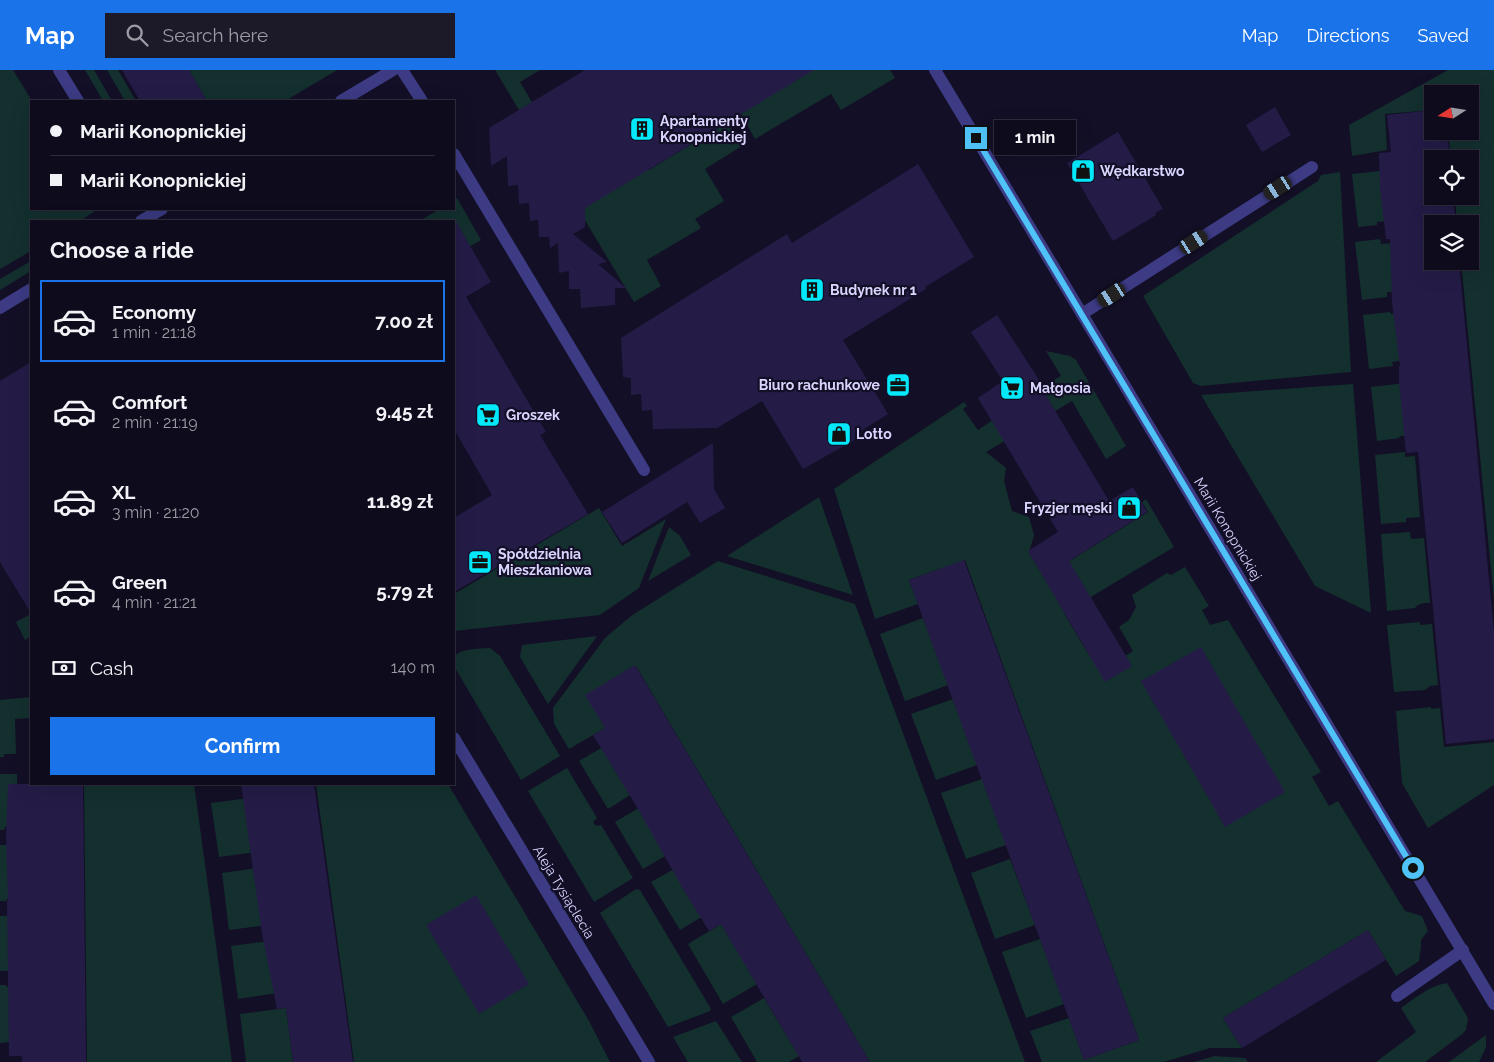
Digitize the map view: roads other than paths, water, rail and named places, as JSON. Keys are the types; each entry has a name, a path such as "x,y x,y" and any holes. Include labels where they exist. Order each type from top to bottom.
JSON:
{"street":[{"path":"60,70 77,100"},
{"path":"402,70 421,100"},
{"name":"Marii Konopnickiej","path":"935,70 1494,1004"},
{"path":"343,100 388,71"},
{"path":"455,156 644,470"},
{"path":"1082,314 1312,167"},
{"path":"143,217 160,210"},
{"path":"0,308 30,290"},
{"name":"Aleja Tysiąclecia","path":"455,740 649,1062"},
{"path":"1396,996 1462,950"}],"place":[{"name":"Apartamenty Konopnickiej","path":"642,129"},
{"name":"Wędkarstwo","path":"1083,171"},
{"name":"Budynek nr 1","path":"812,290"},
{"name":"Biuro rachunkowe","path":"898,385"},
{"name":"Małgosia","path":"1012,388"},
{"name":"Groszek","path":"488,415"},
{"name":"Lotto","path":"839,434"},
{"name":"Fryzjer męski","path":"1129,508"},
{"name":"Spółdzielnia Mieszkaniowa","path":"480,562"}]}
